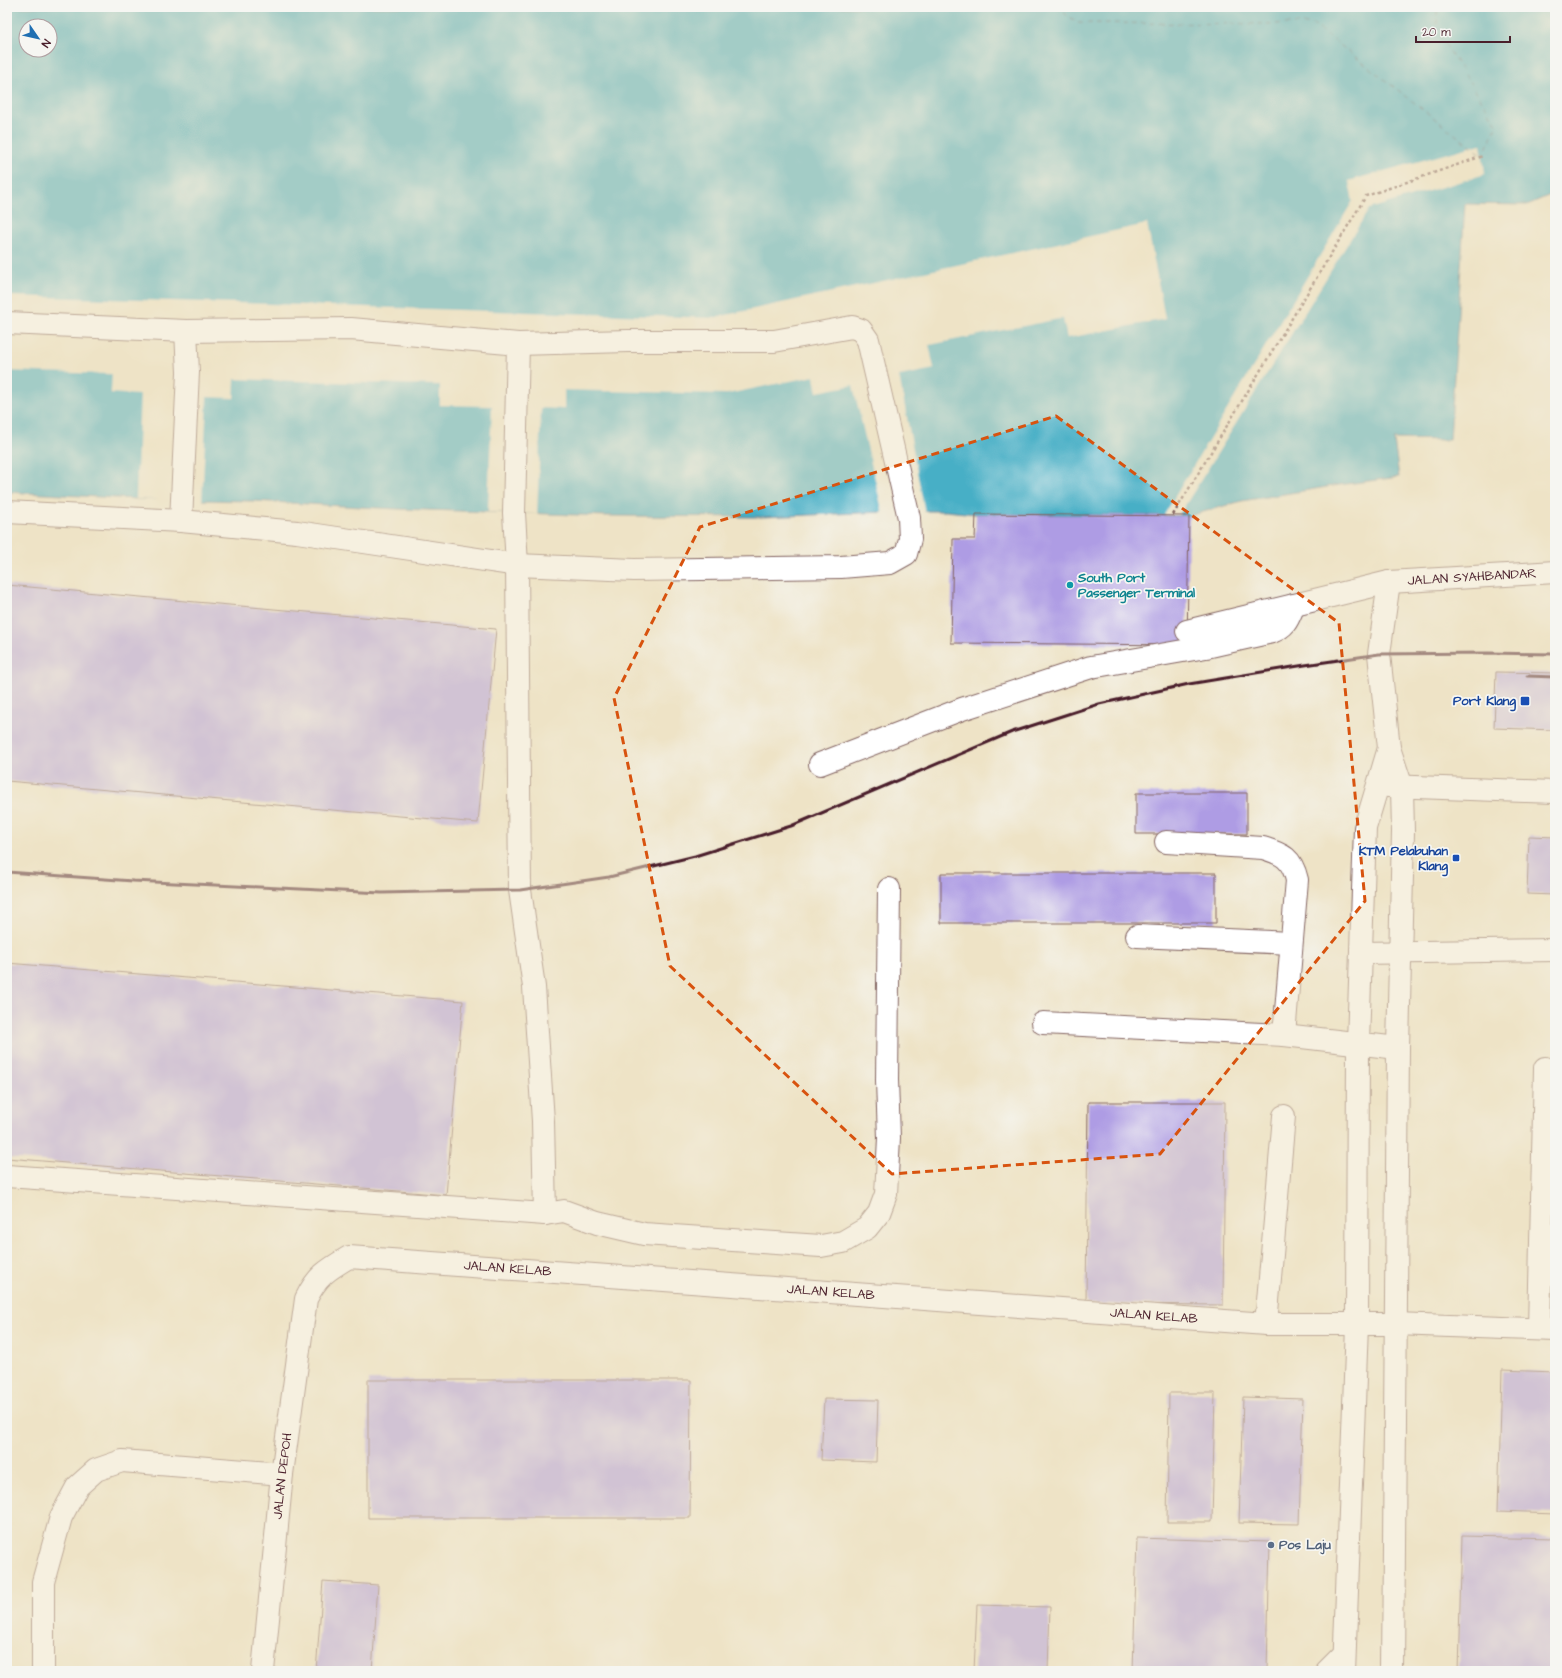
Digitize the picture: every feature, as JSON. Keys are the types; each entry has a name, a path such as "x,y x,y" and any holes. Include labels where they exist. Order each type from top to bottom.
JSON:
{"street":[{"path":"7,323 186,331 351,329 518,344 628,341 774,342 852,327 861,330 868,340 909,518 910,539 906,554 890,563 842,567 634,570 517,565 297,532 181,522 7,512"},
{"path":"181,522 188,372 186,331"},
{"path":"518,344 514,513 517,565 520,890 534,987 543,1121 545,1214"},
{"name":"JALAN SYAHBANDAR","path":"1187,631 1389,582 1555,572"},
{"path":"1389,582 1379,654 1389,748 1402,787 1404,832 1398,1048 1393,1671"},
{"path":"820,764 962,708 1091,667 1206,647 1272,632 1282,628 1288,620 1294,605"},
{"path":"1326,1671 1344,1662 1357,1325 1358,1043 1365,828 1389,748"},
{"path":"1379,785 1555,792"},
{"path":"1166,842 1263,848 1278,853 1289,860 1294,868 1297,880 1284,1034"},
{"path":"7,1176 545,1214 564,1211 597,1223 644,1234 821,1246 843,1242 867,1228 879,1213 886,1194 889,1146 887,1080 889,889"},
{"path":"1137,936 1291,943"},
{"path":"1361,953 1555,950"},
{"path":"1043,1023 1284,1034 1398,1048"},
{"path":"1546,1068 1547,1330"},
{"path":"1266,1324 1284,1116"},
{"name":"JALAN KELAB","path":"314,1283 330,1268 349,1257 1266,1324 1395,1324 1547,1330"},
{"name":"JALAN DEPOH","path":"263,1671 282,1474 306,1299 314,1283"},
{"path":"43,1671 43,1582 61,1517 77,1487 96,1470 122,1461 282,1474"}],"path":[{"path":"1173,516 1366,196 1483,156"}],"highlighted area":[{"path":"1056,416 1339,623 1365,901 1160,1154 892,1174 670,966 614,698 700,527"}],"water":[{"path":"7,7 1555,7 1555,193 1527,205 1465,204 1450,440 1394,439 1399,477 1242,501 1189,516 976,514 946,511 908,511 761,517 607,516 397,509 253,501 136,499 7,492"}],"pier":[{"path":"1481,144 1485,174 1369,209 1179,515 1164,515 1353,201 1349,181"},
{"path":"1147,224 1165,319 1067,338 1063,318 929,345 934,369 899,376 925,513 883,514 853,385 817,392 814,376 727,394 564,390 564,409 541,408 537,514 488,512 492,406 440,405 440,385 235,379 234,398 207,397 202,501 182,501 136,499 140,395 111,393 112,374 7,371 7,296 713,318"}],"building":[{"name":"South Port Passenger Terminal","path":"976,514 1189,516 1187,645 951,643 953,539 975,539"},
{"path":"7,585 496,629 478,823 7,781"},
{"name":"Port Klang","path":"1496,672 1555,673 1555,730 1494,728"},
{"path":"1136,793 1247,793 1247,834 1136,834"},
{"path":"1529,836 1555,837 1555,895 1527,894"},
{"path":"941,873 1216,873 1216,923 941,923"},
{"path":"7,963 463,1001 446,1195 7,1158"},
{"path":"1088,1102 1225,1102 1223,1305 1086,1304"},
{"path":"1502,1370 1555,1372 1555,1513 1498,1511"},
{"path":"368,1380 691,1380 690,1518 368,1518"},
{"path":"1169,1393 1215,1393 1212,1522 1167,1522"},
{"path":"1243,1397 1303,1399 1299,1524 1239,1523"},
{"path":"824,1399 878,1400 876,1462 821,1460"},
{"path":"1462,1536 1555,1538 1555,1671 1458,1671"},
{"path":"1137,1538 1270,1542 1267,1671 1133,1671"},
{"path":"323,1581 378,1585 372,1671 316,1671"},
{"path":"977,1605 1050,1607 1048,1671 974,1671"}],"ferry route":[{"path":"1056,7 1078,23 1313,24 1483,156 1497,124 1437,32 1437,7"}],"railway":[{"path":"7,872 133,881 382,893 520,890 609,877 695,856 791,826 1012,732 1099,704 1189,684 1379,654 1555,654"},
{"path":"1527,676 1555,677"}],"place":[{"name":"South Port Passenger Terminal","path":"1070,585"},
{"name":"Port Klang","path":"1525,701"},
{"name":"KTM Pelabuhan Klang","path":"1456,858"},
{"name":"Pos Laju","path":"1271,1545"}]}
